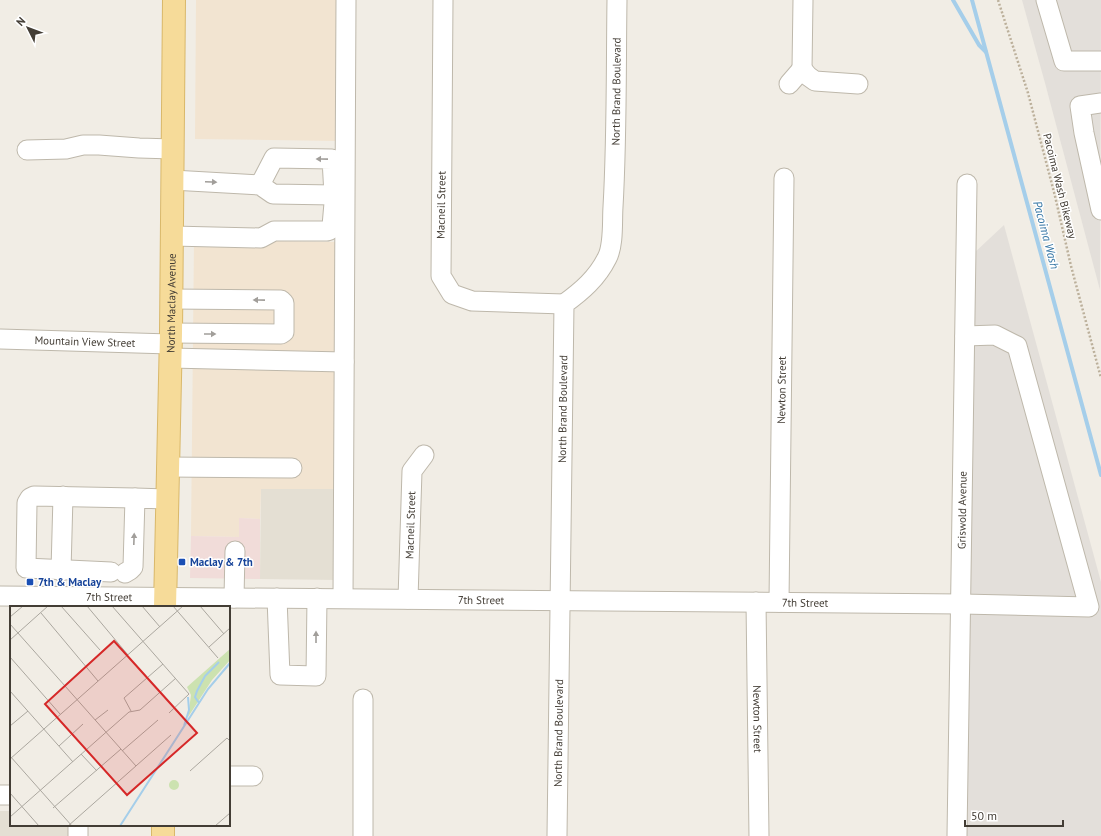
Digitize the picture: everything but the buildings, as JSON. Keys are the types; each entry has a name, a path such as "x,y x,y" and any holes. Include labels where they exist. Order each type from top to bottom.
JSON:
{"main road":[{"name":"North Maclay Avenue","path":"165,602 172,236 174,0"}],"street":[{"path":"343,598 346,0"},
{"name":"Macneil Street","path":"443,0 441,276 452,294 472,301 564,304"},
{"name":"North Brand Boulevard","path":"557,836 564,304 582,291 596,275 608,257 611,239 615,170 617,0"},
{"path":"789,84 802,69 803,0"},
{"path":"1046,0 1064,61 1101,61"},
{"path":"802,69 815,81 858,84"},
{"path":"1101,103 1080,106 1084,133 1101,210"},
{"path":"27,150 66,149 83,145 173,149"},
{"path":"172,236 261,238 274,230 330,230 332,226 334,195 332,159 274,158 260,185"},
{"name":"Newton Street","path":"779,602 784,178"},
{"path":"172,180 260,185 273,194 334,195"},
{"name":"Griswold Avenue","path":"957,836 962,604 967,184"},
{"path":"170,345 280,334 284,332 284,303 281,300 171,299"},
{"name":"7th Street","path":"0,596 73,600 165,602 234,598 343,598 962,604 1089,607 1018,346 995,335 965,336"},
{"name":"Mountain View Street","path":"0,339 170,345"},
{"path":"170,345 344,362"},
{"name":"Macneil Street","path":"408,599 412,471 424,455"},
{"path":"167,467 292,468"},
{"path":"135,498 133,567 130,570 118,573 26,568 27,503 30,498 34,496 135,498 167,500"},
{"path":"63,496 65,571 73,600"},
{"path":"234,598 235,551"},
{"path":"277,598 280,675 316,676 317,598"},
{"name":"Newton Street","path":"756,602 759,836"},
{"path":"363,699 363,836"},
{"path":"230,776 253,776"}],"path":[{"name":"Pacoima Wash Bikeway","path":"998,0 1028,93 1055,196 1071,266 1101,378"}],"shaded area":[{"path":"196,0 339,0 338,141 195,139"},
{"path":"1022,0 1101,0 1100,290 1045,83"},
{"path":"1004,225 1101,582 1101,836 967,836 973,254"},
{"path":"194,240 340,242 339,489 261,489 260,519 239,518 239,537 191,536"},
{"path":"261,489 339,489 338,580 260,579"},
{"path":"239,518 260,519 260,579 190,578 191,536 239,537"},
{"path":"0,811 10,811 10,826 71,826 71,836 0,836"}],"waterway":[{"path":"953,0 979,45 986,52"},
{"name":"Pacoima Wash","path":"972,0 1101,475"}],"place":[{"name":"Maclay & 7th","path":"182,562"},
{"name":"7th & Maclay","path":"30,582"}]}
